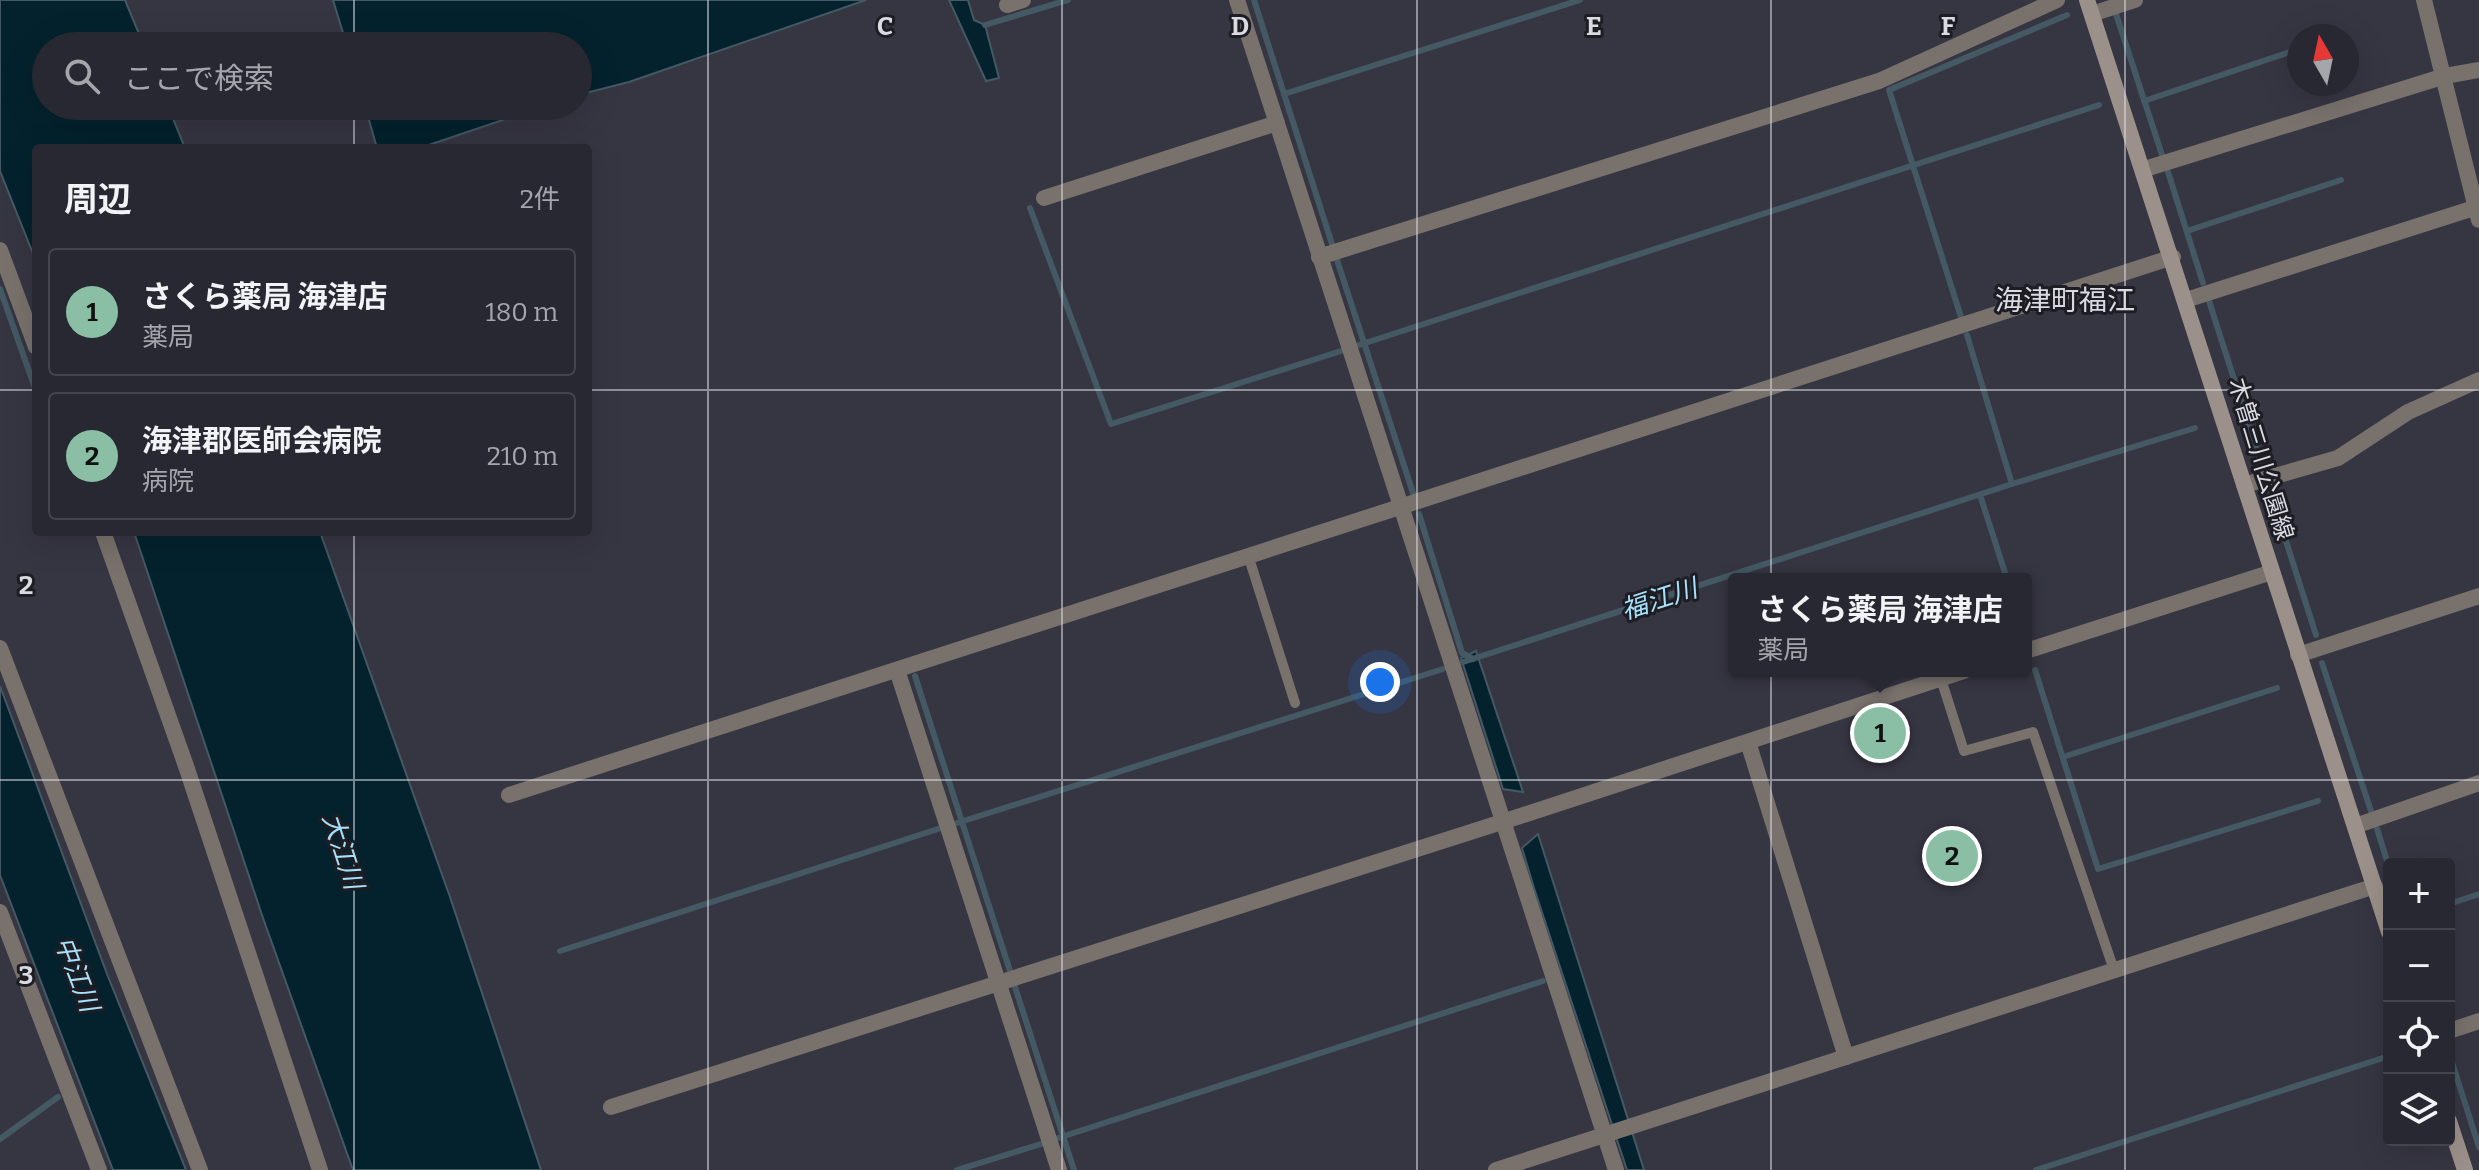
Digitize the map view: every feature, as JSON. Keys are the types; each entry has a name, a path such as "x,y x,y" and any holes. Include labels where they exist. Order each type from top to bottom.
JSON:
{"main road":[{"name":"木曽三川公園線","path":"2090,7 2145,169 2388,930"},
{"path":"2455,1139 2465,1170"}],"street":[{"path":"1237,0 1502,822 1607,1134 1616,1170"},
{"path":"1319,257 1879,81 2057,0"},
{"path":"2090,7 2135,0"},
{"path":"2186,300 2478,213 2424,0"},
{"path":"2145,169 2445,76 2479,70"},
{"path":"1044,198 1277,123"},
{"path":"0,250 32,336"},
{"path":"509,795 2173,257"},
{"path":"2244,485 2338,458 2408,412 2479,380"},
{"path":"104,536 186,766 320,1170"},
{"path":"2032,649 2272,572"},
{"path":"2298,655 2479,596"},
{"path":"0,648 200,1170"},
{"path":"897,670 1059,1170"},
{"path":"611,1107 1947,677"},
{"path":"1748,742 1846,1057"},
{"path":"2355,826 2479,783"},
{"path":"1496,1170 2375,886"},
{"path":"0,912 99,1170"},
{"path":"2455,1029 2479,1021"}],"lane":[{"path":"1248,555 1295,703"},
{"path":"1941,679 1964,751 2033,732 2114,970"}],"water":[{"path":"0,0 125,0 138,32 32,32 32,120 174,120 183,144 32,144 32,251 0,171"},
{"path":"333,0 866,0 629,82 592,91 592,32 343,32"},
{"path":"949,0 968,0 974,20 985,25 999,78 986,81"},
{"path":"369,120 503,120 432,144 376,144"},
{"name":"大江川","path":"135,536 321,536 450,897 541,1170 353,1170 263,918"},
{"path":"1476,651 1523,792 1503,789 1461,658"},
{"name":"中江川","path":"0,686 107,974 186,1170 113,1170 0,875"},
{"path":"1538,834 1644,1170 1627,1170 1534,888 1522,848"}],"waterway":[{"path":"985,25 1068,0"},
{"path":"1254,0 1332,244"},
{"path":"1284,94 1580,0"},
{"path":"2116,14 2162,155"},
{"name":"福江川","path":"1961,317 1889,90 2067,15"},
{"path":"2144,101 2287,53"},
{"path":"1359,345 2099,105"},
{"path":"2168,172 2203,283"},
{"path":"2187,231 2341,180"},
{"path":"1030,208 1111,424 1341,351"},
{"path":"1337,260 1413,493"},
{"path":"0,289 32,380"},
{"path":"2209,301 2264,473"},
{"name":"福江川","path":"1738,573 2012,484 1967,335"},
{"path":"2012,484 2195,428"},
{"path":"2269,488 2316,635"},
{"path":"1980,495 2005,573"},
{"path":"1419,514 1462,653 1473,659"},
{"name":"福江川","path":"1463,662 1728,576"},
{"path":"2322,663 2371,811"},
{"path":"957,823 1443,669"},
{"path":"2035,670 2098,869 2318,801"},
{"path":"915,676 1010,971"},
{"path":"2063,757 2277,688"},
{"path":"560,951 941,828"},
{"path":"2377,829 2386,858"},
{"path":"2455,902 2479,894"},
{"path":"1058,1138 1543,981"},
{"path":"1015,987 1074,1170"},
{"path":"2036,1170 2383,1058"},
{"path":"2455,1072 2479,1147"},
{"path":"0,1139 58,1097"},
{"path":"957,1170 1041,1144"}],"place":[{"name":"さくら薬局 海津店","path":"1880,733"},
{"name":"海津郡医師会病院","path":"1952,856"}],"district":[{"name":"海津町福江","path":"2065,300"}]}
